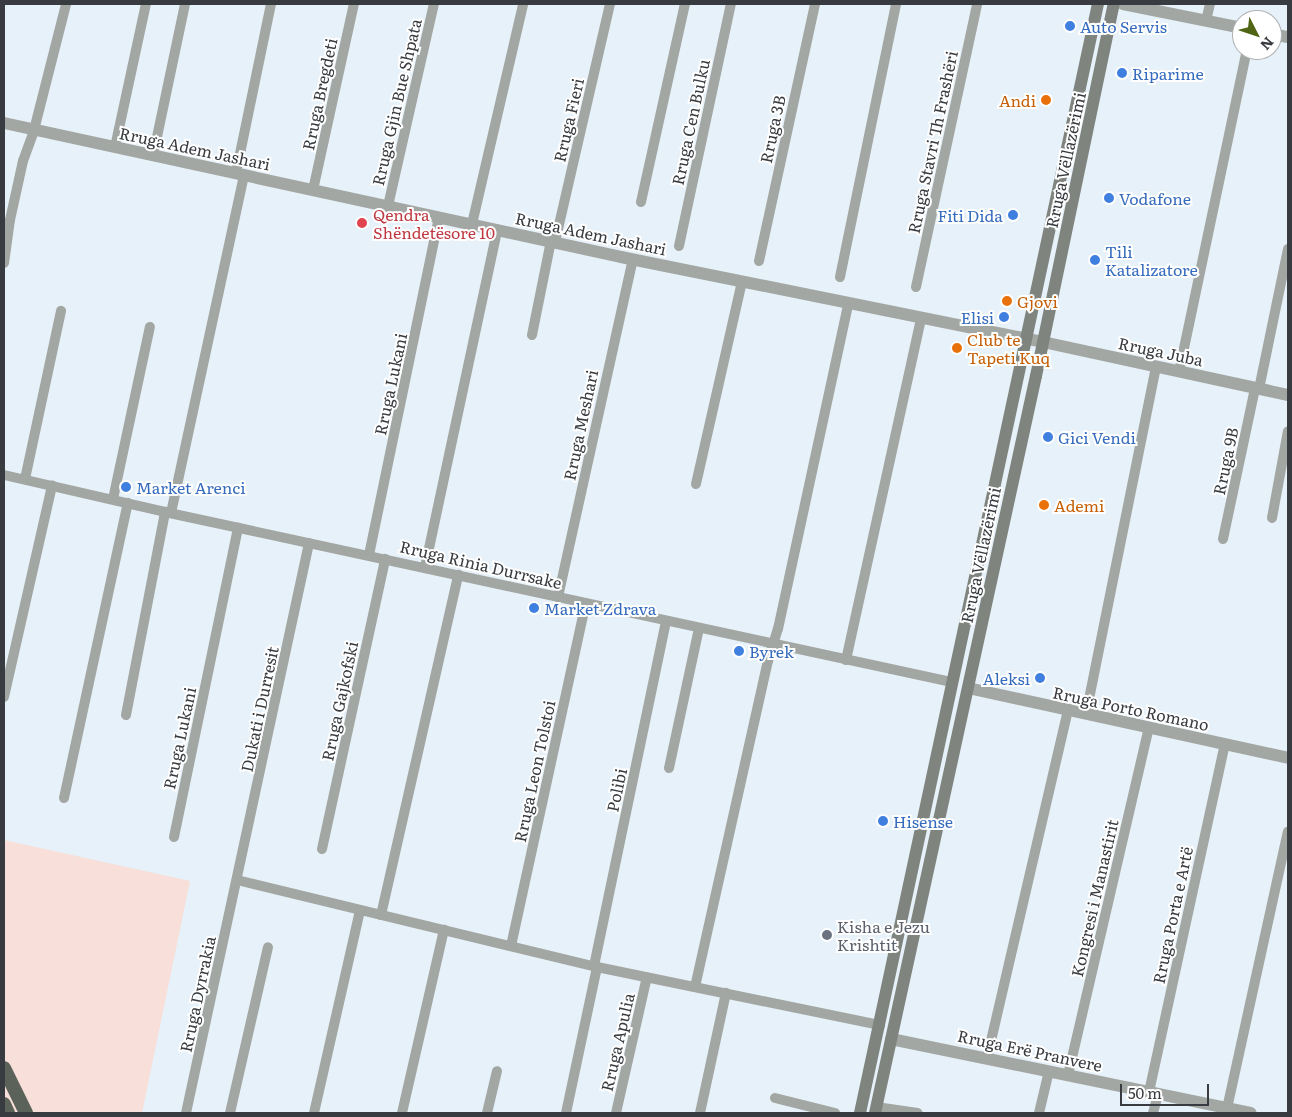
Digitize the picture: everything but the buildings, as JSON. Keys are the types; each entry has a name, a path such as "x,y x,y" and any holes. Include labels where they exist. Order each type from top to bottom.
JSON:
{"highway":[{"path":"4,1068 26,1113"},
{"path":"4,1104 8,1113"}],"main road":[{"name":"Rruga Vëllazërimi","path":"860,1113 1098,4"},
{"name":"Rruga Vëllazërimi","path":"876,1110 1043,342 1114,4"}],"street":[{"path":"4,262 10,220 20,174 34,130 66,4"},
{"path":"115,147 146,4"},
{"path":"153,156 185,4"},
{"path":"126,715 240,174 270,4"},
{"name":"Rruga Bregdeti","path":"313,190 354,4"},
{"name":"Rruga Gjin Bue Shpata","path":"388,206 434,4"},
{"path":"472,224 523,4"},
{"name":"Rruga Fieri","path":"532,335 610,4"},
{"path":"641,202 685,4"},
{"name":"Rruga Cen Bulku","path":"679,246 731,4"},
{"name":"Rruga 3B","path":"759,261 815,4"},
{"path":"840,277 896,4"},
{"name":"Rruga Stavri Th Frashëri","path":"916,287 977,4"},
{"path":"1123,4 1232,26"},
{"path":"1206,21 1210,4"},
{"path":"1178,372 1245,60"},
{"name":"Rruga Adem Jashari","path":"4,123 848,305 1026,339"},
{"name":"Rruga Lukani","path":"369,555 440,218"},
{"path":"425,567 497,230"},
{"name":"Rruga 9B","path":"1223,540 1288,249"},
{"name":"Rruga Meshari","path":"558,597 633,259"},
{"path":"696,484 742,281"},
{"path":"695,986 848,305"},
{"path":"26,479 61,311"},
{"path":"846,660 921,319"},
{"path":"113,499 150,327"},
{"name":"Rruga Juba","path":"1026,339 1288,395"},
{"path":"1086,714 1156,367"},
{"path":"1272,518 1288,432"},
{"name":"Rruga Rinia Durrsake","path":"4,475 168,513 385,558 773,645 951,682"},
{"path":"4,697 52,485"},
{"path":"64,798 128,503"},
{"name":"Rruga Lukani","path":"174,837 238,528"},
{"name":"Dukati i Durresit","path":"237,880 309,543"},
{"name":"Rruga Gajkofski","path":"322,849 385,558"},
{"path":"381,915 458,575"},
{"name":"Rruga Leon Tolstoi","path":"511,946 586,603"},
{"name":"Polibi","path":"566,1113 666,621"},
{"path":"669,768 699,628"},
{"name":"Rruga Porto Romano","path":"968,688 1288,758"},
{"path":"987,1058 1068,710"},
{"name":"Kongresi i Manastirit","path":"1068,1075 1149,728"},
{"name":"Rruga Porta e Artë","path":"1153,1113 1153,1093 1225,744"},
{"path":"1227,1111 1288,832"},
{"path":"237,880 595,966 880,1025"},
{"name":"Rruga Dyrrakia","path":"186,1113 237,880"},
{"path":"314,1113 360,910"},
{"path":"402,1113 444,930"},
{"path":"230,1113 268,947"},
{"name":"Rruga Apulia","path":"616,1113 646,977"},
{"path":"700,1113 726,993"},
{"name":"Rruga Erë Pranvere","path":"891,1039 1153,1093 1227,1111 1250,1113"},
{"path":"487,1113 497,1071"},
{"path":"1039,1113 1049,1071"},
{"path":"775,1098 836,1113"},
{"path":"876,1110 918,1113"}],"shaded area":[{"path":"4,840 190,881 142,1113 4,1113"}],"place":[{"name":"Auto Servis","path":"1070,26"},
{"name":"Riparime","path":"1122,73"},
{"name":"Andi","path":"1046,100"},
{"name":"Vodafone","path":"1109,198"},
{"name":"Fiti Dida","path":"1013,215"},
{"name":"Qendra Shëndetësore 10","path":"362,223"},
{"name":"Tili Katalizatore","path":"1095,260"},
{"name":"Gjovi","path":"1007,301"},
{"name":"Elisi","path":"1004,317"},
{"name":"Club te Tapeti Kuq","path":"957,348"},
{"name":"Gici Vendi","path":"1048,437"},
{"name":"Market Arenci","path":"126,487"},
{"name":"Ademi","path":"1044,505"},
{"name":"Market Zdrava","path":"534,608"},
{"name":"Byrek","path":"739,651"},
{"name":"Aleksi","path":"1040,678"},
{"name":"Hisense","path":"883,821"},
{"name":"Kisha e Jezu Krishtit","path":"827,935"}]}
